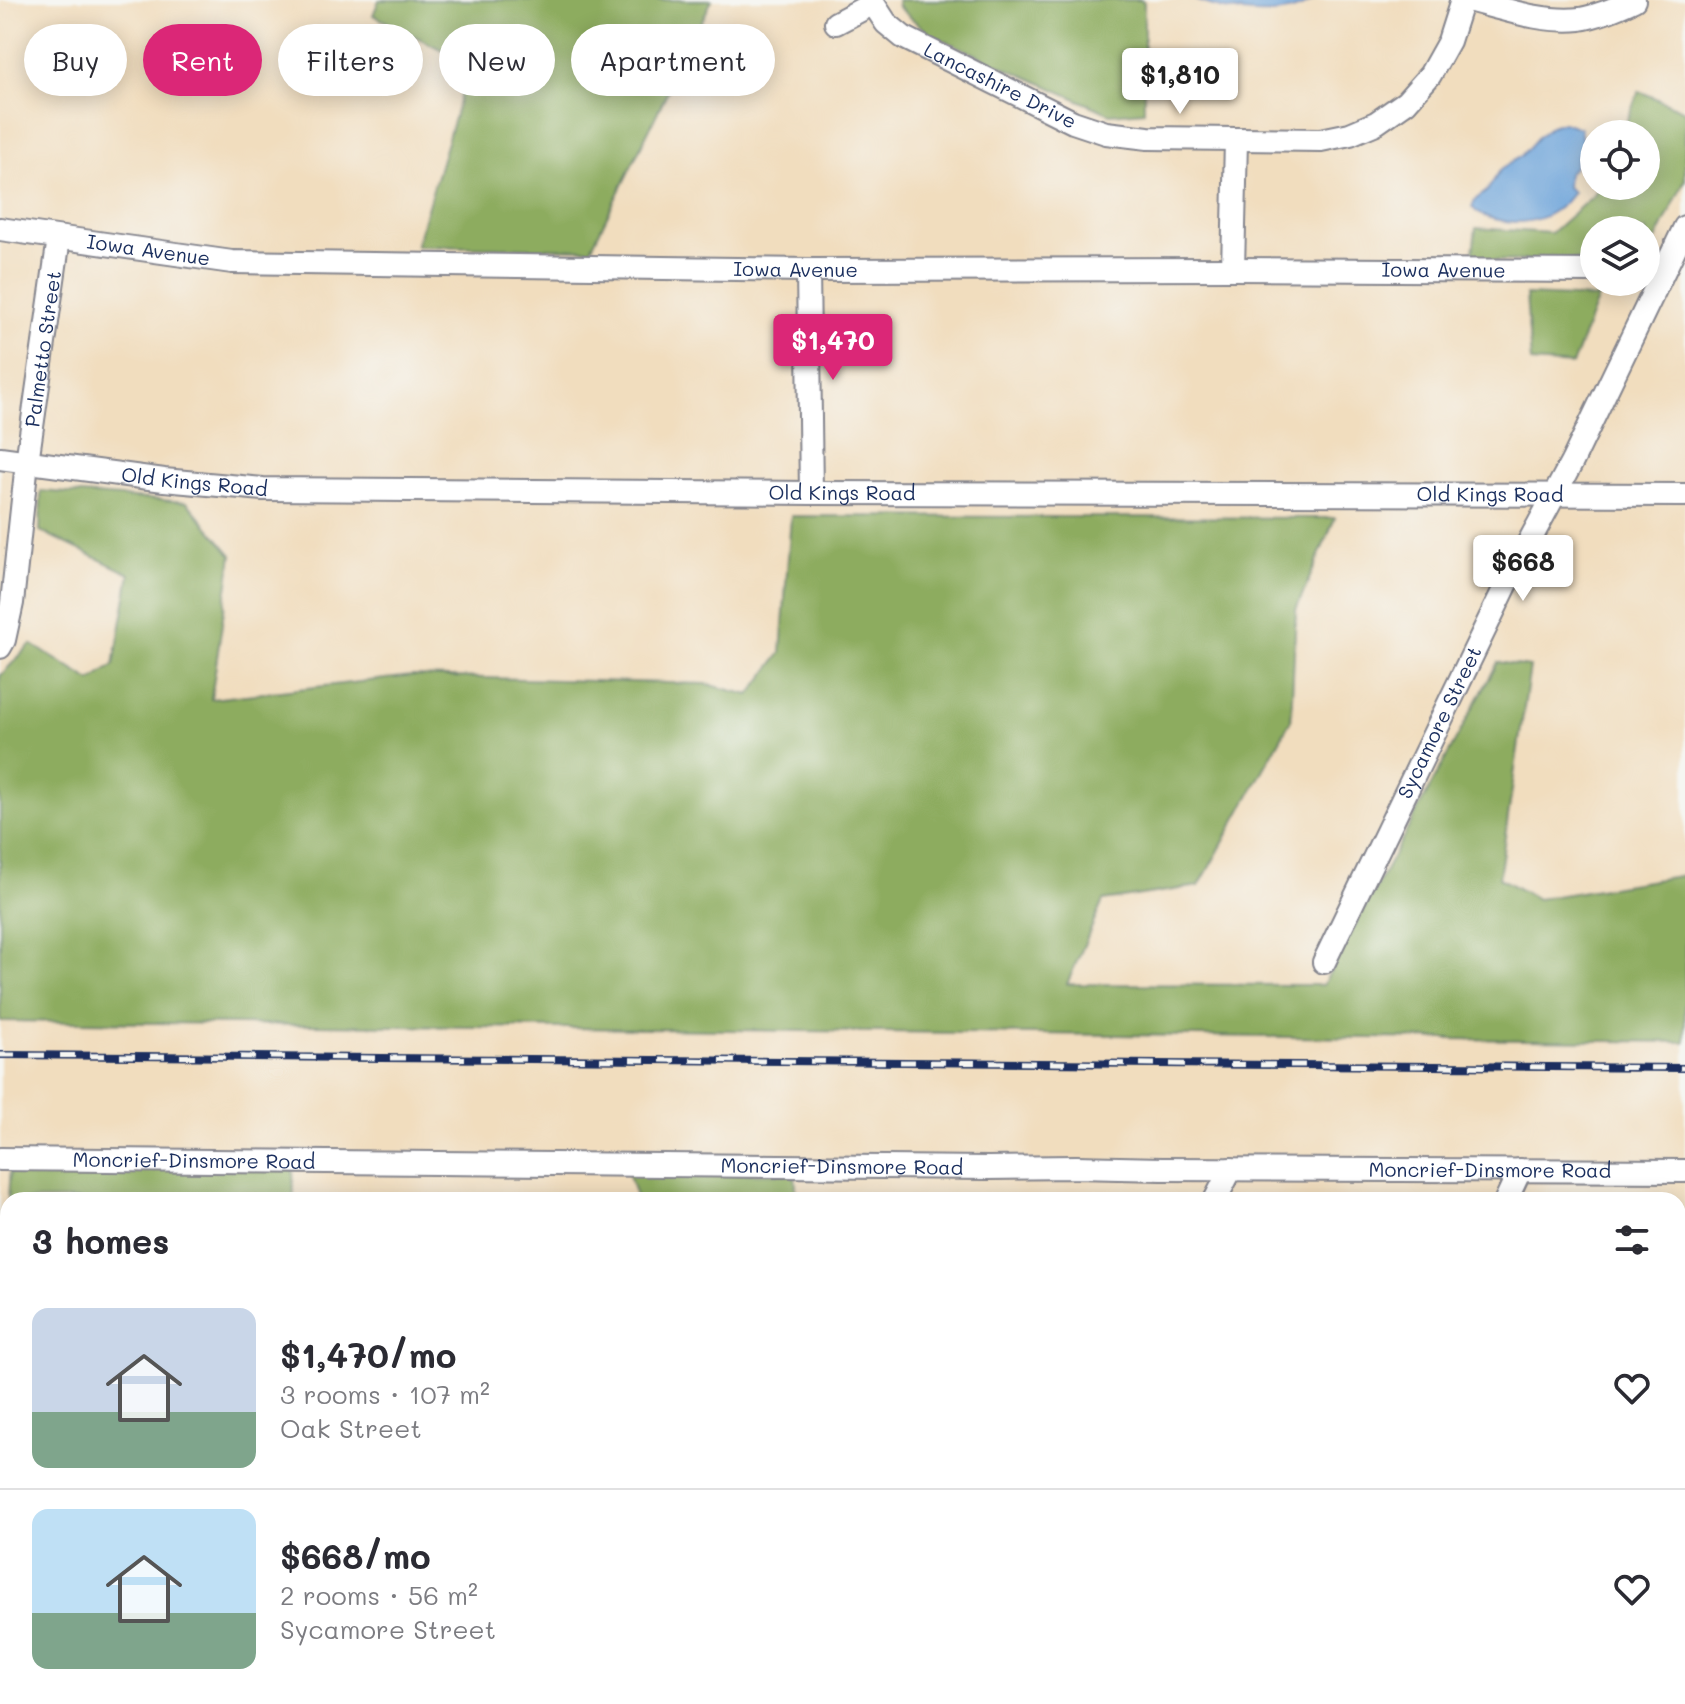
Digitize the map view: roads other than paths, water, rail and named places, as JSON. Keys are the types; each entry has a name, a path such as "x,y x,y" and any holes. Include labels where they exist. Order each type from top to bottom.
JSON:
{"street":[{"name":"Lancashire Drive","path":"872,2 886,23 903,37 1073,122 1106,133 1148,138 1321,140 1350,134 1376,123 1406,102 1430,75 1449,41 1462,0"},
{"path":"1468,0 1537,17 1560,19 1581,19 1612,11 1634,0"},
{"path":"836,23 872,2"},
{"path":"1233,269 1236,140"},
{"name":"Sycamore Street","path":"1660,264 1685,227"},
{"name":"Iowa Avenue","path":"0,229 232,262 808,270 1580,271"},
{"name":"Palmetto Street","path":"0,647 12,603 27,462 59,238"},
{"path":"808,270 811,493"},
{"name":"Sycamore Street","path":"1324,962 1508,581 1555,494 1644,296"},
{"name":"Old Kings Road","path":"0,458 164,480 263,489 1685,495"},
{"name":"Moncrief-Dinsmore Road","path":"0,1159 1685,1171"},
{"path":"1219,1192 1231,1169"},
{"path":"1510,1192 1520,1170"}],"water":[{"path":"1196,0 1313,0 1287,11 1256,13 1224,9"},
{"path":"1563,122 1580,128 1580,148 1574,167 1568,174 1567,187 1573,192 1566,201 1548,215 1528,221 1494,219 1474,210 1475,200 1487,191 1501,169 1521,156 1551,126"}],"railway":[{"path":"0,1055 1685,1068"}]}
